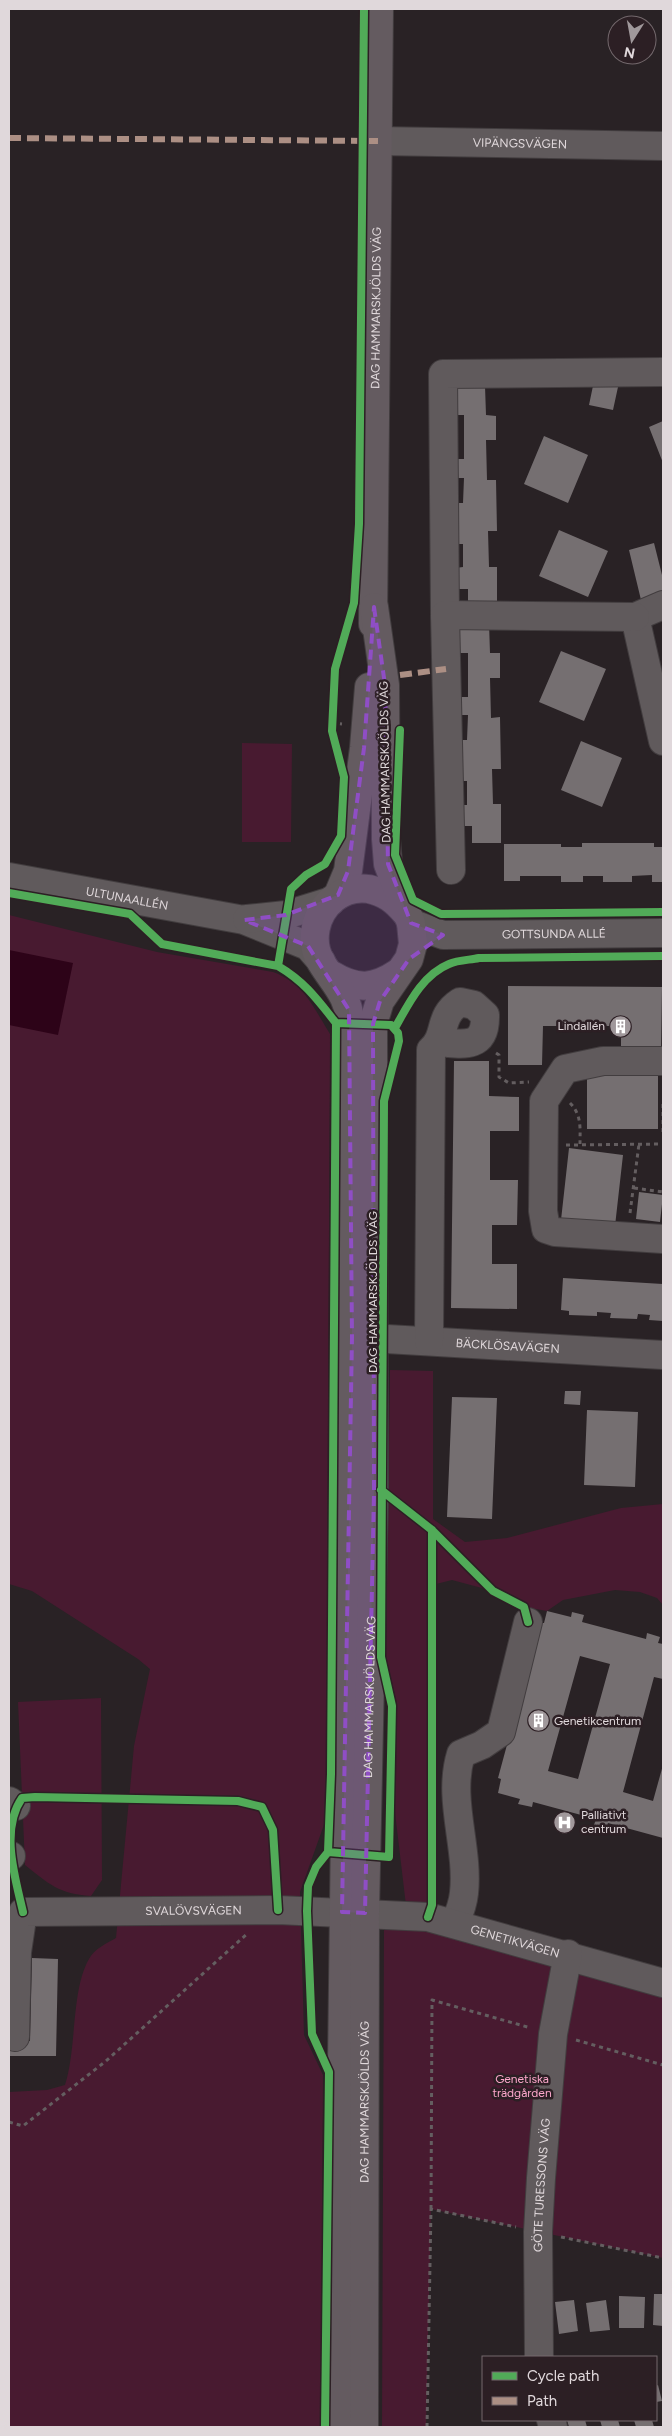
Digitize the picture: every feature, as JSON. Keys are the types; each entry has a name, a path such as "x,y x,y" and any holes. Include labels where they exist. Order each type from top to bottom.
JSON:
{"main road":[{"name":"DAG HAMMARSKJÖLDS VÄG","path":"362,1338 349,1010 315,946 315,931 320,914 335,898 348,871 364,748 374,607 378,9"},
{"name":"DAG HAMMARSKJÖLDS VÄG","path":"338,2427 354,1912 362,1338 373,1024 380,1001 403,966 413,944 409,919 388,864 385,685 374,607"},
{"path":"335,898 349,890 365,888 382,892 396,901 409,919"},
{"path":"326,968 346,984 363,986 384,982 403,966"},
{"name":"DAG HAMMARSKJÖLDS VÄG","path":"354,1912 364,2427"}],"street":[{"name":"VIPÄNGSVÄGEN","path":"378,141 663,146"},
{"path":"451,870 444,614 443,374 663,372"},
{"path":"444,614 635,618 663,604"},
{"path":"635,618 663,741"},
{"name":"ULTUNAALLÉN","path":"9,877 244,920 308,946 326,968"},
{"name":"ULTUNAALLÉN","path":"244,920 286,915 335,898"},
{"name":"GOTTSUNDA ALLÉ","path":"409,919 443,935 663,933"},
{"path":"403,966 443,935"},
{"path":"429,1341 431,1050 440,1042"},
{"path":"663,1061 603,1062 565,1069 544,1101 542,1211 546,1229 555,1232 663,1239"},
{"name":"BÄCKLÖSAVÄGEN","path":"362,1338 663,1354"},
{"path":"456,1923 464,1894 464,1869 456,1770 461,1754 482,1745 501,1732 528,1622"},
{"name":"SVALÖVSVÄGEN","path":"17,1928 278,1910 354,1912"},
{"name":"GENETIKVÄGEN","path":"354,1912 428,1917 532,1935 581,1952 649,1971"},
{"path":"15,2037 17,1928"},
{"name":"GÖTE TURESSONS VÄG","path":"539,2356 538,2232 553,2034 581,1952"}],"path":[{"path":"334,684 338,672"},
{"path":"333,713 332,727 342,724"},
{"path":"663,1104 663,1133"},
{"path":"629,1222 639,1144"},
{"path":"543,1145 663,1144"},
{"path":"634,1188 663,1192"},
{"path":"9,2122 22,2126 106,2061 249,1932"},
{"path":"427,2427 432,2000 663,2065"},
{"path":"431,2209 663,2258"}],"highlighted area":[{"path":"374,607 385,685 388,864 411,923 443,935 409,959 380,1001 373,1024 374,1493 365,1913 342,1912 352,1337 349,1010 308,946 244,920 286,915 338,895 348,871 364,748"}],"green space":[{"path":"242,743 292,744 291,842 242,842"},
{"path":"9,915 157,952 273,972 284,977 301,990 330,1034 326,1819 300,1892 304,2035 323,2075 321,2427 9,2427 9,2092 47,2090 65,2085 69,2070 79,1987 83,1972 94,1952 116,1938 134,1746 150,1669 138,1659 32,1591 9,1584"},
{"name":"Genetiska trädgården","path":"390,1370 433,1371 433,1519 465,1542 507,1538 621,1508 663,1504 663,1605 657,1598 640,1592 615,1590 563,1600 547,1611 524,1607 493,1591 452,1580 432,1585 432,1905 663,1983 663,2258 431,2209 426,2427 382,2427 384,1929 407,1914 394,1804 397,1704 386,1657"},
{"path":"101,1698 102,1880 91,1896 71,1893 55,1887 25,1865 18,1702"}],"shaded area":[{"path":"9,950 73,963 58,1035 9,1025"}],"building":[{"path":"594,381 618,387 613,410 589,405"},
{"path":"454,386 485,386 486,415 496,416 496,440 486,440 487,480 496,480 497,531 488,531 489,567 497,567 497,605 468,606 468,589 455,589 455,568 463,567 463,544 455,544 455,503 463,503 464,478 454,478 454,459 464,459 464,415 454,415"},
{"path":"663,421 663,463 649,427"},
{"path":"544,436 588,455 568,503 524,484"},
{"path":"559,530 608,551 588,597 539,576"},
{"path":"654,543 663,579 663,594 641,600 629,550"},
{"path":"458,623 489,623 490,653 500,653 500,678 490,678 491,718 500,717 501,769 492,769 493,804 501,804 501,843 472,843 472,826 459,826 459,805 467,805 467,781 459,781 458,740 467,740 468,715 458,715 458,697 468,697 468,653 458,653"},
{"path":"561,651 606,669 584,721 539,702"},
{"path":"581,741 622,758 602,807 561,790"},
{"path":"582,843 654,843 654,847 663,847 663,882 652,882 652,875 632,876 632,882 603,882 603,876 583,876 583,882 561,882 561,876 520,876 520,881 504,881 504,844 561,844 561,847 582,847"},
{"name":"Lindallén","path":"508,986 662,987 661,1054 621,1054 621,1026 543,1026 542,1065 508,1065"},
{"path":"454,1061 489,1061 489,1096 519,1097 519,1131 490,1131 490,1180 518,1180 517,1225 492,1225 492,1264 517,1264 517,1309 451,1308"},
{"path":"587,1074 658,1075 658,1129 587,1129"},
{"path":"569,1148 623,1155 615,1226 561,1220"},
{"path":"639,1192 663,1195 660,1222 636,1219"},
{"path":"563,1278 663,1284 663,1321 649,1320 650,1315 638,1314 637,1319 610,1318 611,1313 597,1312 597,1316 569,1315 569,1311 561,1310"},
{"path":"565,1391 581,1391 580,1405 564,1404"},
{"path":"452,1397 497,1398 492,1519 447,1517"},
{"path":"587,1410 638,1412 635,1487 584,1485"},
{"name":"Genetikcentrum","path":"547,1611 571,1617 572,1612 584,1615 582,1622 646,1639 647,1633 660,1637 658,1643 663,1644 663,1679 654,1677 623,1792 653,1801 663,1765 663,1838 608,1823 606,1828 594,1825 596,1819 533,1802 532,1807 518,1804 520,1799 498,1793 501,1779 498,1778 540,1623 544,1623","holes":["580,1656 610,1664 578,1779 548,1771"]},
{"path":"32,1958 58,1959 56,2056 9,2056 9,2041 30,2041"},
{"path":"654,2294 663,2294 663,2326 653,2325"},
{"path":"619,2296 645,2297 644,2328 619,2328"},
{"path":"574,2300 578,2331 559,2334 555,2302"},
{"path":"606,2300 610,2330 590,2332 586,2303"},
{"path":"657,2386 662,2401 657,2402"},
{"path":"567,2421 585,2421 587,2427 569,2427"},
{"path":"600,2421 618,2421 620,2427 602,2427"},
{"path":"634,2421 652,2421 654,2427 636,2427"}],"marked path":[{"path":"9,138 378,141"},
{"path":"400,675 446,669"}],"cycle path":[{"path":"325,2427 329,2072 312,2034 307,1911 308,1886 316,1867 328,1852 331,1774 336,1023 303,985 278,966 291,889 306,875 325,864 341,836 344,777 332,731 335,669 354,603 359,524 364,9"},
{"path":"400,730 395,855 413,900 441,914 663,912"},
{"path":"9,893 130,914 162,944 278,966"},
{"path":"395,1028 423,983 439,969 456,962 479,958 663,956"},
{"path":"328,1852 389,1857 392,1706 381,1657 384,1101 399,1041 398,1033 391,1025 336,1023"},
{"path":"381,1490 432,1530 493,1591 524,1607 528,1622"},
{"path":"428,1917 432,1905 432,1530"},
{"path":"23,1912 11,1854 12,1824 15,1811 22,1798 35,1797 238,1801 262,1807 273,1830 278,1910"}],"place":[{"name":"Lindallén","path":"621,1026"},
{"name":"Genetikcentrum","path":"538,1721"},
{"name":"Palliativt centrum","path":"565,1822"}]}
